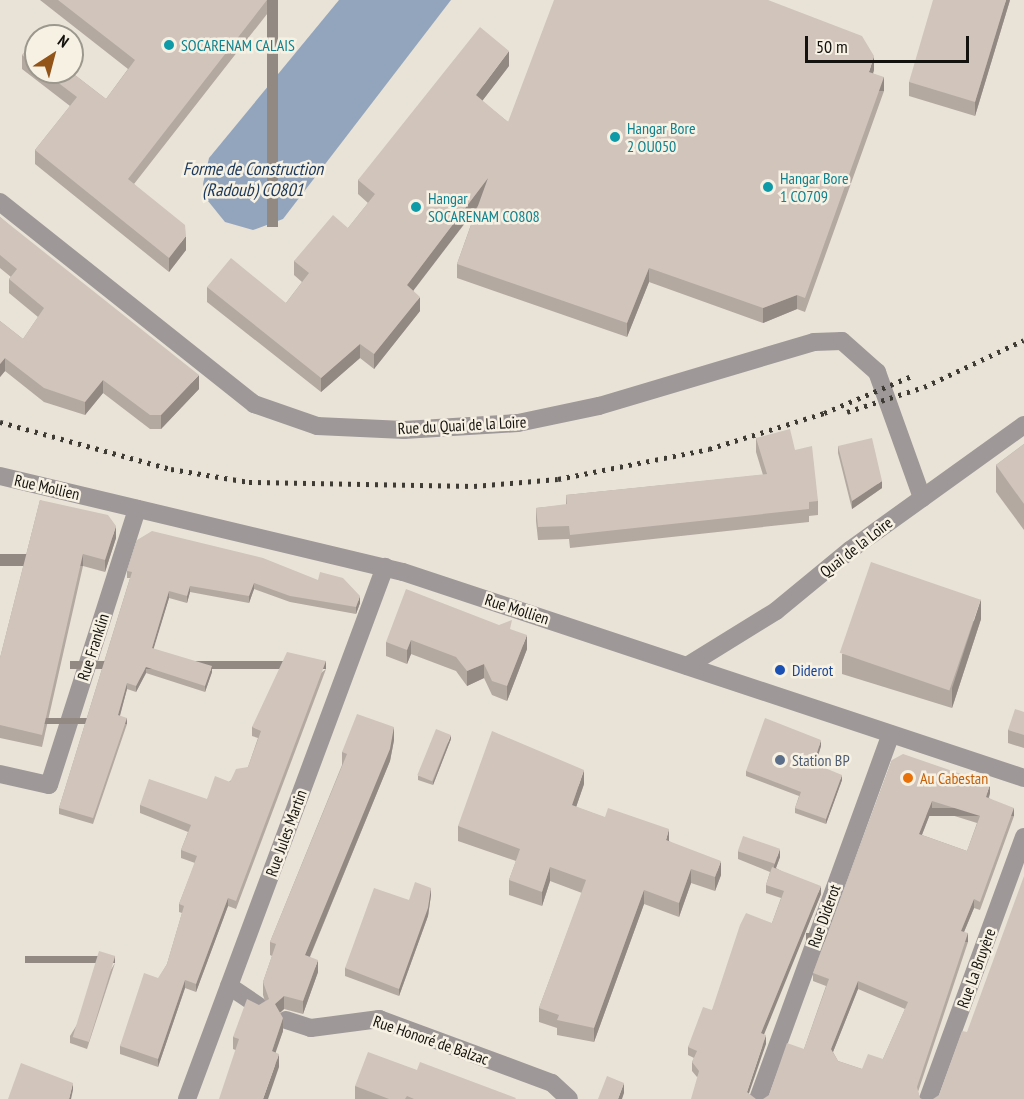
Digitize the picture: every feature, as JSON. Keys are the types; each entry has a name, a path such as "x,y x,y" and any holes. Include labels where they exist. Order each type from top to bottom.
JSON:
{"street":[{"name":"Rue du Quai de la Loire","path":"0,202 254,404 317,426 404,430 519,423 609,404 814,342 842,341 877,372 922,498"},
{"name":"Quai de la Loire","path":"687,666 776,611 922,498 1024,425"},
{"name":"Rue Mollien","path":"0,476 385,567 1024,778"},
{"name":"Rue Franklin","path":"0,774 49,785 137,509"},
{"name":"Rue Jules Martin","path":"187,1099 385,567"},
{"name":"Rue Diderot","path":"758,1099 891,734"},
{"name":"Rue La Bruyère","path":"928,1099 1024,837"},
{"path":"229,986 259,1006"},
{"name":"Rue Honoré de Balzac","path":"286,1020 311,1028 379,1019 552,1083 569,1099"}],"water":[{"name":"Forme de Construction (Radoub) CO801","path":"339,0 451,0 283,219 253,230 225,222 208,201 203,184 209,158"}],"building":[{"path":"58,0 267,0 128,179 185,225 186,236 169,258 35,150 77,97 60,84 84,84 84,82 106,99 135,60"},
{"path":"554,0 768,0 862,36 874,56 869,72 884,77 805,298 797,295 763,308 649,268 627,323 457,264 488,178 407,285 420,297 374,354 360,344 321,378 207,287 231,258 286,303 309,273 294,261 333,215 348,228 375,194 358,180 480,27 509,51 476,95 508,122"},
{"path":"933,0 1006,0 975,102 909,82"},
{"path":"0,217 199,375 161,415 150,415 103,380 85,402 44,388 5,358 0,364 0,321 23,339 44,308 9,279 17,269 0,255"},
{"path":"790,429 795,450 812,446 818,501 809,502 809,509 570,535 569,526 538,527 536,508 567,504 566,495 767,474 756,438"},
{"path":"872,438 882,481 852,501 838,446"},
{"path":"1024,444 1024,504 996,465"},
{"path":"40,500 108,515 116,526 105,560 83,554 42,735 0,725 0,658"},
{"path":"152,531 263,558 318,580 320,572 343,578 360,596 356,607 290,596 254,583 249,596 190,586 187,596 169,591 152,648 212,666 205,686 146,667 136,686 127,683 118,715 127,718 93,818 59,808 132,572 127,571 137,540"},
{"path":"871,562 981,600 949,691 840,653"},
{"path":"406,589 499,625 512,620 510,629 527,635 507,686 492,681 484,664 467,671 456,657 411,640 407,650 386,642"},
{"path":"287,652 326,661 236,901 228,898 196,984 185,980 158,1059 120,1046 144,973 158,978 167,964 184,906 179,904 197,856 181,850 191,825 140,805 149,779 207,799 215,776 230,782 236,769 248,767 261,731 252,727"},
{"path":"1015,709 1024,712 1024,735 1008,730"},
{"path":"357,714 394,727 390,749 305,955 318,960 303,1001 284,996 275,1004 283,1018 272,1051 279,1054 263,1099 219,1099 239,1039 233,1037 247,999 259,1005 269,999 263,982 276,944 270,942 347,754 342,752"},
{"path":"765,718 821,740 816,756 822,758 820,766 842,775 826,819 795,808 801,792 746,771"},
{"path":"436,729 451,735 432,781 417,775"},
{"path":"492,731 584,770 572,805 605,817 608,808 669,829 666,840 721,861 715,877 691,869 679,903 644,890 594,1028 557,1020 559,1015 539,1008 586,880 550,867 542,892 509,880 520,849 458,826"},
{"path":"903,754 990,784 986,797 1014,808 980,902 974,899 961,931 968,933 917,1087 922,1099 763,1099 769,1095 787,1043 804,1049 829,979 813,973 892,760","holes":["932,801 980,816 967,851 919,834","858,981 908,1002 883,1059 868,1054 862,1069 838,1061 831,1049"]},
{"path":"743,836 780,849 775,864 738,851"},
{"path":"772,867 821,886 761,1033 766,1035 747,1092 756,1099 691,1099 699,1071 692,1062 697,1051 688,1047 703,1007 712,1010 746,913 772,923 784,891 766,885"},
{"path":"1024,876 1024,1099 933,1099 939,1095 962,1031 967,1032"},
{"path":"415,882 431,888 428,908 399,989 345,968 374,888 409,900"},
{"path":"99,951 115,956 89,1042 73,1037"},
{"path":"368,1052 417,1070 420,1062 516,1098 414,1099 407,1096 405,1099 389,1099 355,1086"},
{"path":"21,1063 73,1083 69,1099 8,1099"},
{"path":"607,1076 624,1083 618,1099 598,1099"}],"railway":[{"path":"847,412 924,387 1024,340"},
{"path":"0,422 171,469 249,482 474,486 558,479 709,449 824,413 914,375"}],"place":[{"name":"SOCARENAM CALAIS","path":"169,45"},
{"name":"Hangar Bore 2 OU050","path":"615,137"},
{"name":"Hangar Bore 1 CO709","path":"768,187"},
{"name":"Hangar SOCARENAM CO808","path":"416,207"},
{"name":"Diderot","path":"780,670"},
{"name":"Station BP","path":"780,760"},
{"name":"Au Cabestan","path":"908,778"}]}
